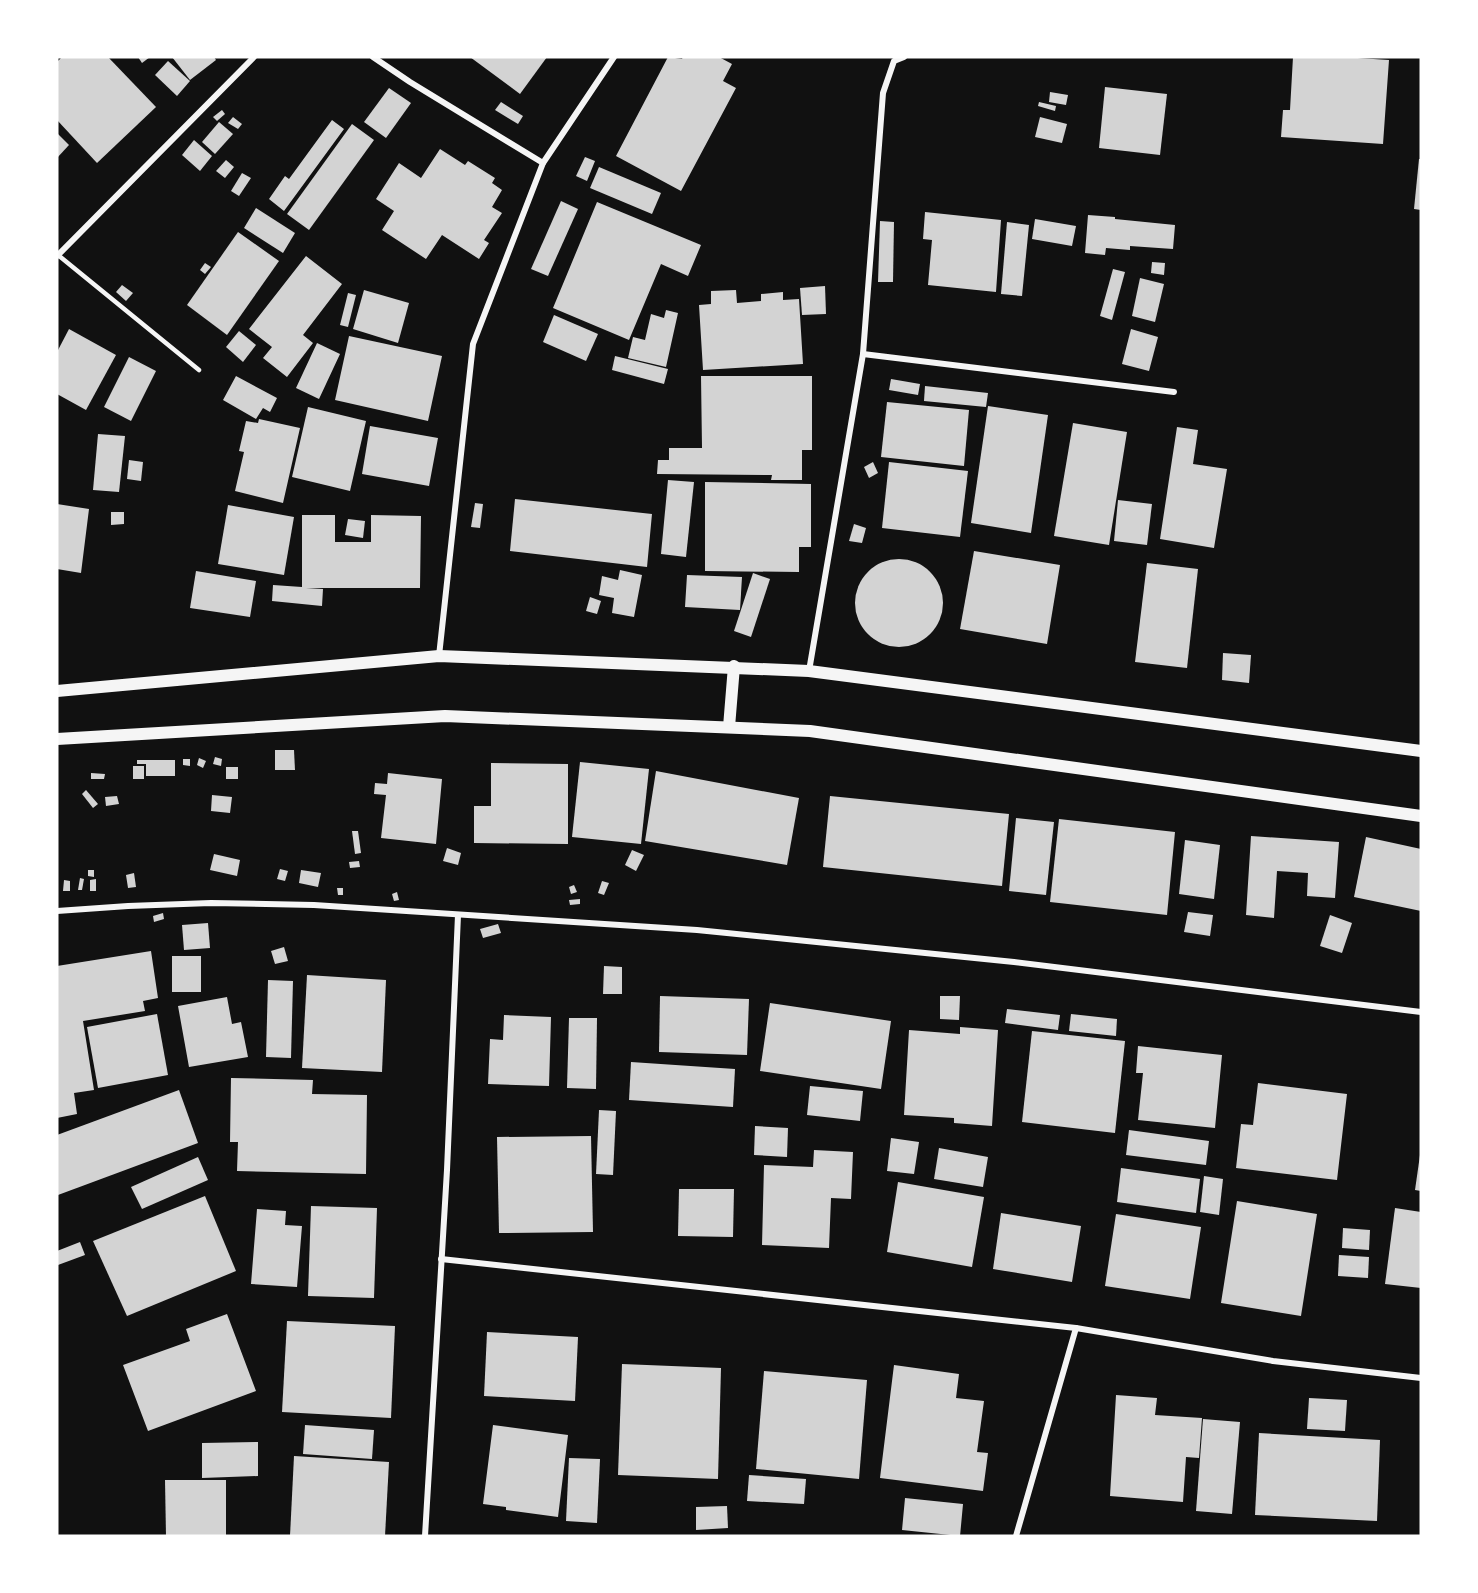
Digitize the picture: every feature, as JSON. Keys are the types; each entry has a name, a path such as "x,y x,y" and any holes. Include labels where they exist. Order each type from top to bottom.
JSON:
{"main road":[{"path":"57,691 439,656 734,666 809,671 1421,751"},
{"path":"729,727 734,666"},
{"path":"57,739 445,716 810,731 1421,816"}],"street":[{"path":"57,255 254,57"},
{"path":"373,57 543,163"},
{"path":"439,656 473,344 543,163 614,57"},
{"path":"809,671 863,354 883,93 894,61 904,57"},
{"path":"863,354 1174,392"},
{"path":"57,911 211,903 314,905 697,930 1014,962 1421,1012"},
{"path":"425,1536 458,915"},
{"path":"441,1259 1076,1328 1273,1361 1421,1378"},
{"path":"1016,1536 1076,1328"}],"lane":[{"path":"57,255 199,370"}],"building":[{"path":"62,57 108,57 156,107 97,163 57,120 57,62"},
{"path":"138,57 150,57 142,63"},
{"path":"172,57 214,57 216,60 190,80"},
{"path":"470,57 547,57 520,94"},
{"path":"668,57 682,59 683,57 719,57 732,64 723,81 736,88 681,191 616,156"},
{"path":"1293,57 1389,60 1383,144 1281,137 1283,110 1290,110"},
{"path":"168,61 190,81 177,96 155,75"},
{"path":"1105,87 1167,94 1160,155 1099,148"},
{"path":"389,88 411,103 386,138 364,122"},
{"path":"1050,92 1068,95 1066,105 1049,102"},
{"path":"501,102 523,116 518,124 495,110"},
{"path":"1039,102 1056,106 1055,111 1038,106"},
{"path":"222,110 225,114 217,121 213,117"},
{"path":"233,117 242,124 238,129 228,123"},
{"path":"1040,117 1067,124 1062,143 1035,137"},
{"path":"332,120 344,129 284,211 269,199 285,176 289,179"},
{"path":"219,122 233,134 215,154 202,142"},
{"path":"352,124 374,140 309,230 287,214"},
{"path":"57,133 69,145 57,158"},
{"path":"194,140 212,156 200,171 182,155"},
{"path":"440,149 465,165 468,161 495,178 492,183 502,190 492,207 502,213 484,240 489,243 479,259 442,235 426,259 382,230 394,211 376,199 399,163 421,178"},
{"path":"585,157 595,161 587,181 576,176"},
{"path":"1419,159 1421,159 1421,210 1414,209"},
{"path":"226,160 234,167 225,178 216,171"},
{"path":"599,167 661,193 652,214 590,188"},
{"path":"242,173 251,178 239,196 231,191"},
{"path":"561,201 578,209 548,276 531,269"},
{"path":"597,202 701,245 688,276 661,264 629,340 553,308"},
{"path":"256,208 295,233 283,253 244,228"},
{"path":"925,212 1001,220 996,292 928,285 932,240 923,239"},
{"path":"1088,215 1175,225 1173,249 1130,246 1130,250 1106,248 1105,255 1085,253"},
{"path":"1035,219 1076,226 1072,246 1032,239"},
{"path":"880,221 894,222 893,282 878,282"},
{"path":"1007,222 1029,225 1022,296 1001,294"},
{"path":"238,232 279,261 227,335 187,305"},
{"path":"306,256 342,284 303,335 313,343 287,377 263,358 272,347 249,329"},
{"path":"1152,262 1165,263 1164,275 1151,273"},
{"path":"205,263 211,267 205,274 200,270"},
{"path":"1113,269 1125,272 1112,320 1100,316"},
{"path":"1140,278 1164,284 1155,322 1132,316"},
{"path":"122,285 133,293 126,301 116,292"},
{"path":"825,286 826,314 802,315 800,288"},
{"path":"364,290 409,303 398,343 353,329"},
{"path":"736,290 737,303 761,301 761,294 783,292 783,300 799,299 803,364 703,370 699,305 711,304 711,291"},
{"path":"348,293 356,295 348,327 340,325"},
{"path":"666,310 678,313 666,367 628,358 633,337 645,340 651,314 664,318"},
{"path":"554,315 598,334 586,361 543,342"},
{"path":"69,329 116,355 86,410 57,394 57,352"},
{"path":"1131,329 1158,337 1149,371 1122,364"},
{"path":"239,331 256,345 243,362 226,347"},
{"path":"349,336 442,356 428,421 335,400"},
{"path":"317,343 340,354 319,399 296,388"},
{"path":"615,356 668,369 664,384 612,370"},
{"path":"129,357 156,371 131,421 104,407"},
{"path":"236,376 277,398 270,412 263,408 256,419 223,400"},
{"path":"701,376 812,376 812,450 802,450 802,480 771,480 772,475 657,474 658,460 669,460 669,448 702,448"},
{"path":"891,379 920,384 918,395 889,390"},
{"path":"925,386 988,393 986,407 924,401"},
{"path":"887,402 969,410 964,466 881,457"},
{"path":"988,406 1048,415 1031,533 971,523"},
{"path":"308,407 366,421 350,491 292,477"},
{"path":"259,419 300,428 283,503 235,491 244,452 239,451 246,421 258,423"},
{"path":"1073,423 1127,432 1109,545 1054,536"},
{"path":"370,426 438,438 429,486 362,474"},
{"path":"1177,427 1198,430 1193,464 1227,469 1214,548 1160,539"},
{"path":"98,434 125,436 119,492 93,490"},
{"path":"129,460 143,462 141,481 127,479"},
{"path":"873,462 878,473 869,478 864,467"},
{"path":"889,462 968,471 960,537 882,528"},
{"path":"668,480 694,482 686,557 661,554"},
{"path":"705,482 811,484 811,547 799,547 799,572 705,571"},
{"path":"515,499 652,514 647,567 510,551"},
{"path":"1118,500 1152,504 1147,545 1114,541"},
{"path":"475,503 483,504 480,528 471,527"},
{"path":"57,504 89,509 81,573 57,569"},
{"path":"228,505 294,517 284,575 218,564"},
{"path":"111,512 124,512 124,524 111,525"},
{"path":"302,515 335,515 335,542 371,542 371,515 421,516 420,588 306,588 323,589 322,606 272,601 273,585 302,587"},
{"path":"348,519 365,521 363,538 345,535"},
{"path":"854,524 866,528 862,543 849,541"},
{"path":"974,551 1060,565 1047,644 960,629"},
{"path":"899,559 924,566 936,578 943,603 936,628 924,640 899,647 874,640 862,628 855,603 862,578 874,566"},
{"path":"1147,563 1198,569 1187,668 1135,662"},
{"path":"620,570 642,575 634,617 612,613 614,598 599,595 602,576 618,580"},
{"path":"196,571 256,581 250,617 190,608"},
{"path":"753,573 770,579 751,637 734,631"},
{"path":"687,575 742,577 740,610 685,607"},
{"path":"590,597 601,601 597,614 586,611"},
{"path":"1223,653 1251,655 1249,683 1222,680"},
{"path":"275,750 294,750 295,770 275,770"},
{"path":"215,757 222,759 221,766 213,764"},
{"path":"199,758 206,761 203,768 197,765"},
{"path":"183,759 190,759 190,766 183,765"},
{"path":"137,760 175,760 175,776 146,776 146,764 137,764"},
{"path":"580,762 649,769 641,844 572,837"},
{"path":"491,763 568,764 568,844 474,843 474,806 491,806"},
{"path":"133,766 144,766 144,779 133,779"},
{"path":"226,767 238,767 238,779 226,779"},
{"path":"656,771 799,798 787,865 645,841"},
{"path":"91,773 105,774 104,779 91,779"},
{"path":"388,773 442,779 436,844 381,838 386,795 374,794 375,783 387,784"},
{"path":"86,790 98,804 93,808 82,794"},
{"path":"212,795 232,797 230,813 211,811"},
{"path":"117,796 119,804 106,806 105,797"},
{"path":"830,796 1009,814 1002,886 823,867"},
{"path":"1016,818 1054,822 1046,895 1009,891"},
{"path":"1059,819 1175,832 1167,915 1050,902"},
{"path":"352,831 358,831 361,853 355,854"},
{"path":"1251,836 1339,842 1335,898 1307,896 1308,873 1277,871 1274,918 1246,915"},
{"path":"1366,837 1421,849 1421,911 1354,897"},
{"path":"1185,840 1220,845 1214,899 1179,894"},
{"path":"447,848 461,853 458,865 443,861"},
{"path":"632,850 644,855 636,871 625,865"},
{"path":"214,854 240,860 237,876 210,870"},
{"path":"359,861 360,867 350,868 349,862"},
{"path":"280,869 288,871 285,881 277,879"},
{"path":"88,870 94,870 94,877 88,876"},
{"path":"301,870 321,873 318,887 299,883"},
{"path":"134,873 136,887 128,888 126,875"},
{"path":"80,878 84,879 82,890 78,890"},
{"path":"96,879 96,891 90,891 90,880"},
{"path":"64,880 70,881 70,891 63,891"},
{"path":"602,881 609,883 604,895 598,893"},
{"path":"574,885 577,892 571,894 569,887"},
{"path":"337,888 343,888 343,895 338,895"},
{"path":"397,892 399,900 394,901 392,894"},
{"path":"580,899 580,904 570,905 569,900"},
{"path":"1188,912 1213,915 1210,936 1184,932"},
{"path":"163,913 164,919 154,922 153,916"},
{"path":"1330,915 1352,923 1342,953 1320,946"},
{"path":"208,923 210,948 184,950 182,925"},
{"path":"498,924 501,933 483,938 480,929"},
{"path":"284,947 288,961 275,964 271,951"},
{"path":"151,951 158,998 143,1001 145,1011 83,1021 94,1090 74,1093 77,1114 57,1118 57,966"},
{"path":"172,956 201,956 201,992 172,992"},
{"path":"604,966 622,967 622,994 603,994"},
{"path":"307,975 386,980 382,1072 302,1068"},
{"path":"268,980 293,981 291,1058 266,1057"},
{"path":"660,996 749,999 747,1055 659,1052"},
{"path":"940,996 960,996 959,1020 940,1019"},
{"path":"227,997 232,1024 241,1022 248,1057 189,1067 178,1006"},
{"path":"770,1003 891,1021 881,1089 760,1071"},
{"path":"1007,1009 1060,1015 1058,1030 1005,1023"},
{"path":"157,1014 168,1075 98,1088 87,1027"},
{"path":"1071,1014 1117,1019 1116,1036 1069,1031"},
{"path":"504,1015 551,1017 549,1086 488,1084 490,1039 503,1040"},
{"path":"569,1018 597,1018 596,1089 567,1088"},
{"path":"960,1027 998,1030 992,1126 954,1123 954,1118 904,1115 909,1030 960,1034"},
{"path":"1032,1031 1125,1041 1115,1133 1022,1122"},
{"path":"1138,1046 1222,1055 1215,1128 1138,1120 1143,1073 1136,1073"},
{"path":"631,1062 735,1069 733,1107 629,1100"},
{"path":"231,1078 313,1080 312,1094 367,1095 366,1174 237,1171 238,1142 230,1142"},
{"path":"1258,1083 1347,1094 1337,1180 1236,1168 1241,1124 1253,1125"},
{"path":"810,1086 863,1091 860,1121 807,1115"},
{"path":"179,1090 198,1143 58,1195 57,1135"},
{"path":"599,1110 616,1111 613,1175 596,1174"},
{"path":"755,1126 788,1128 787,1157 754,1155"},
{"path":"1129,1130 1209,1141 1206,1165 1126,1155"},
{"path":"591,1136 593,1232 499,1233 497,1137"},
{"path":"891,1138 919,1142 914,1174 887,1171"},
{"path":"939,1148 988,1157 983,1187 934,1179"},
{"path":"814,1150 853,1152 851,1199 831,1198 829,1248 762,1245 764,1165 813,1167"},
{"path":"1421,1155 1421,1191 1415,1190"},
{"path":"198,1157 208,1180 142,1209 131,1187"},
{"path":"1121,1168 1200,1179 1196,1213 1117,1202"},
{"path":"1204,1176 1223,1179 1219,1215 1200,1212"},
{"path":"898,1182 984,1197 972,1267 887,1252"},
{"path":"679,1189 734,1189 733,1237 678,1236"},
{"path":"205,1196 236,1271 127,1316 93,1241"},
{"path":"1237,1201 1317,1214 1301,1316 1221,1303"},
{"path":"311,1206 377,1208 374,1298 308,1296"},
{"path":"1395,1208 1421,1212 1421,1288 1385,1284"},
{"path":"257,1209 286,1211 285,1225 302,1226 297,1287 251,1284"},
{"path":"1001,1213 1081,1226 1072,1282 993,1269"},
{"path":"1116,1214 1201,1227 1190,1299 1105,1286"},
{"path":"1343,1228 1370,1230 1369,1250 1342,1248"},
{"path":"80,1242 85,1255 58,1265 57,1251"},
{"path":"1339,1255 1369,1257 1368,1278 1338,1276"},
{"path":"227,1314 256,1391 148,1431 123,1365 190,1341 186,1329"},
{"path":"287,1321 395,1326 391,1418 282,1412"},
{"path":"487,1332 578,1337 575,1401 484,1396"},
{"path":"622,1364 721,1368 718,1479 618,1475"},
{"path":"894,1365 959,1374 956,1398 984,1401 977,1452 988,1453 983,1491 880,1478"},
{"path":"764,1371 867,1380 859,1479 756,1469"},
{"path":"1116,1395 1157,1398 1155,1415 1202,1418 1199,1458 1186,1457 1183,1502 1110,1496"},
{"path":"1309,1398 1347,1400 1345,1431 1307,1429"},
{"path":"1203,1419 1240,1422 1232,1514 1196,1511"},
{"path":"305,1425 374,1430 372,1459 303,1454"},
{"path":"493,1425 568,1435 558,1517 506,1510 506,1507 483,1504"},
{"path":"1259,1433 1380,1440 1377,1521 1255,1515"},
{"path":"258,1442 258,1476 202,1478 202,1443"},
{"path":"294,1456 389,1462 385,1536 290,1536"},
{"path":"569,1458 600,1459 597,1523 566,1521"},
{"path":"749,1475 806,1479 804,1504 747,1501"},
{"path":"165,1480 226,1480 226,1536 166,1536"},
{"path":"905,1498 963,1504 960,1536 902,1530"},
{"path":"727,1506 728,1528 696,1530 696,1507"}]}
